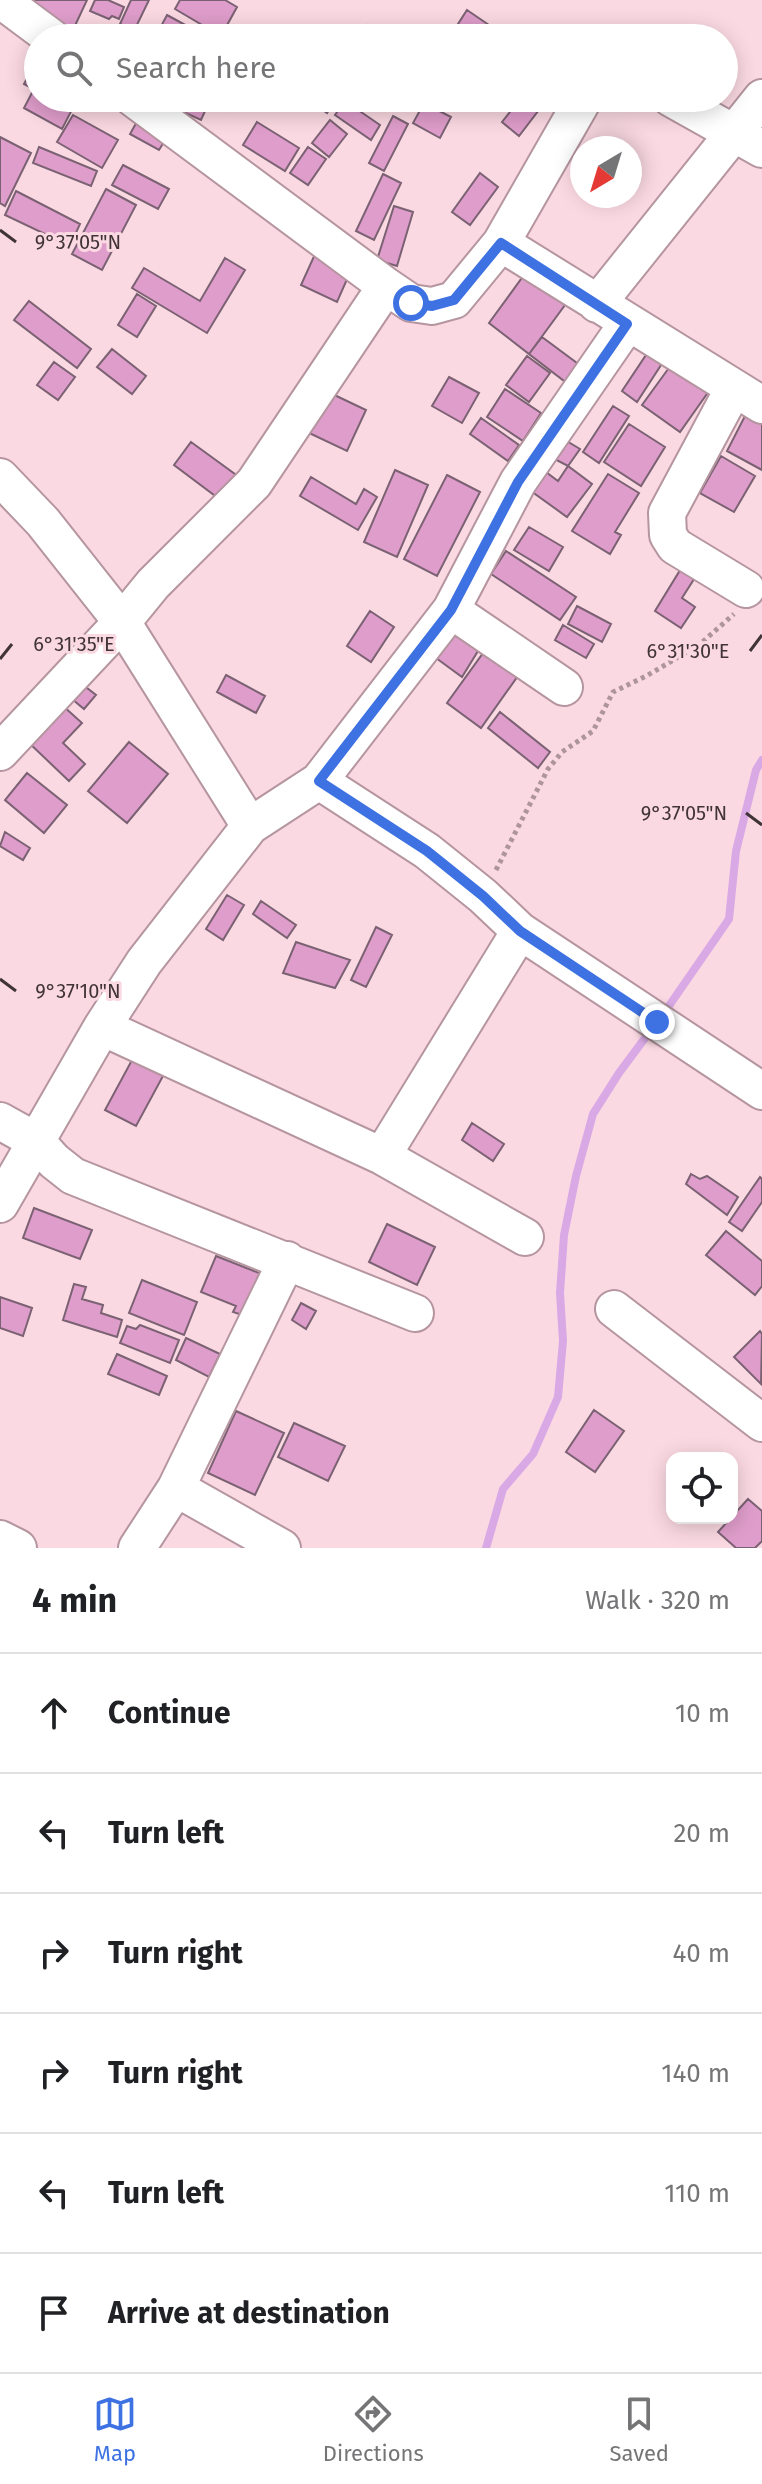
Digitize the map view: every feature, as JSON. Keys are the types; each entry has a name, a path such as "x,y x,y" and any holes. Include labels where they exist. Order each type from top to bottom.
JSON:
{"street":[{"path":"2,0 34,24"},
{"path":"597,304 748,140 762,98"},
{"path":"152,112 386,286 411,303 432,306 454,300 501,243 576,112"},
{"path":"697,112 748,140"},
{"path":"501,243 748,397 667,513 668,535 675,546 744,598"},
{"path":"0,752 122,622 153,584 254,483 386,286"},
{"path":"0,1204 102,1027 161,939 250,826 319,781 451,610 518,482 627,324"},
{"path":"0,477 43,522 122,622 250,826"},
{"path":"451,610 564,687"},
{"path":"319,781 427,851 483,896 520,931 762,1091"},
{"path":"382,1156 520,931"},
{"path":"102,1027 382,1156 525,1237"},
{"path":"0,1121 36,1141 73,1176 415,1313"},
{"path":"137,1548 176,1488 287,1260"},
{"path":"614,1309 762,1423"},
{"path":"176,1488 282,1548"},
{"path":"0,1539 18,1548"}],"path":[{"path":"483,896 548,769 562,752 593,731 613,692 699,645 744,598"}],"building":[{"path":"31,0 87,0 76,24 60,24 27,8"},
{"path":"95,0 108,0 124,7 119,19 112,16 109,19 90,11"},
{"path":"131,0 149,0 137,24 120,24"},
{"path":"180,0 225,0 237,7 228,24 201,24 175,9"},
{"path":"467,10 488,24 458,24"},
{"path":"167,15 183,24 162,24"},
{"path":"31,112 71,112 62,129"},
{"path":"184,112 205,112 201,120"},
{"path":"337,112 361,112 380,125 371,140 335,115"},
{"path":"419,112 441,112 451,117 440,138 413,123"},
{"path":"510,112 537,112 519,136 502,122"},
{"path":"73,115 118,140 102,168 57,142"},
{"path":"393,116 408,124 384,171 369,163"},
{"path":"139,118 169,134 159,150 130,134"},
{"path":"330,120 347,134 329,157 312,143"},
{"path":"257,122 299,148 285,171 243,145"},
{"path":"0,137 31,153 5,206 0,203"},
{"path":"39,147 97,171 91,186 33,163"},
{"path":"308,147 326,159 308,185 290,173"},
{"path":"123,165 169,189 158,209 112,185"},
{"path":"480,173 498,187 470,225 452,212"},
{"path":"383,174 401,183 374,240 356,231"},
{"path":"106,189 136,205 102,270 72,254"},
{"path":"16,191 80,224 70,246 5,215"},
{"path":"394,206 413,212 397,266 377,260"},
{"path":"316,252 352,268 337,302 301,285"},
{"path":"225,258 245,270 207,333 132,288 144,268 200,301"},
{"path":"524,275 565,305 529,354 489,323"},
{"path":"137,294 156,306 137,337 118,325"},
{"path":"29,301 91,349 77,368 14,320"},
{"path":"542,337 581,366 568,384 529,354"},
{"path":"112,349 146,376 132,394 97,367"},
{"path":"648,352 663,362 637,402 622,391"},
{"path":"527,356 550,373 529,402 506,385"},
{"path":"54,362 75,377 58,400 37,385"},
{"path":"671,365 709,391 680,432 642,405"},
{"path":"449,377 479,393 462,423 432,406"},
{"path":"505,389 541,413 523,441 487,417"},
{"path":"326,391 366,410 347,451 307,432"},
{"path":"613,406 629,416 599,463 583,452"},
{"path":"746,414 762,422 762,470 727,451"},
{"path":"481,418 519,445 508,461 470,434"},
{"path":"629,424 665,447 641,486 604,462"},
{"path":"555,434 580,449 568,466 543,453"},
{"path":"191,442 239,477 222,501 174,465"},
{"path":"721,456 755,476 734,512 700,493"},
{"path":"538,466 558,481 568,466 592,484 567,517 524,486"},
{"path":"395,470 428,485 397,557 364,542"},
{"path":"608,474 639,493 615,532 621,535 610,554 572,531"},
{"path":"447,475 480,492 437,576 404,559"},
{"path":"311,477 356,504 364,489 377,497 358,530 300,496"},
{"path":"529,527 563,547 549,571 514,550"},
{"path":"506,551 576,597 560,620 491,574"},
{"path":"682,567 696,576 682,598 695,607 681,628 655,611"},
{"path":"577,606 611,624 602,642 568,624"},
{"path":"370,611 394,627 371,662 347,646"},
{"path":"563,625 594,644 586,658 555,640"},
{"path":"449,628 481,646 462,677 436,658"},
{"path":"486,649 520,673 481,728 447,703"},
{"path":"226,675 265,696 256,713 217,692"},
{"path":"78,681 96,695 84,709 66,694"},
{"path":"62,705 82,723 63,743 85,764 69,781 28,742"},
{"path":"500,712 550,752 538,768 488,728"},
{"path":"129,742 168,774 127,823 88,791"},
{"path":"27,773 67,805 44,833 5,800"},
{"path":"5,832 30,848 23,860 0,846"},
{"path":"227,895 244,905 223,940 206,929"},
{"path":"261,901 296,925 287,938 253,914"},
{"path":"376,927 392,935 366,987 351,980"},
{"path":"296,942 350,960 335,988 283,973"},
{"path":"132,1060 163,1076 136,1126 105,1110"},
{"path":"472,1123 504,1144 493,1161 462,1140"},
{"path":"691,1174 700,1179 707,1176 738,1197 727,1215 686,1184"},
{"path":"760,1177 762,1202 742,1231 729,1222"},
{"path":"34,1208 92,1230 80,1259 23,1238"},
{"path":"387,1224 435,1247 417,1285 369,1262"},
{"path":"726,1231 762,1261 762,1286 755,1295 706,1255"},
{"path":"216,1256 264,1275 248,1317 233,1312 236,1306 201,1292"},
{"path":"142,1280 197,1302 184,1335 129,1313"},
{"path":"74,1284 86,1287 82,1299 103,1305 101,1313 122,1320 117,1337 63,1320"},
{"path":"0,1297 32,1308 23,1336 0,1328"},
{"path":"301,1303 316,1311 306,1329 292,1320"},
{"path":"140,1325 179,1340 170,1363 120,1343 127,1326 136,1329"},
{"path":"760,1331 762,1334 761,1384 734,1357"},
{"path":"186,1338 220,1354 209,1377 176,1360"},
{"path":"117,1354 167,1376 159,1395 108,1374"},
{"path":"594,1410 624,1431 595,1472 566,1452"},
{"path":"236,1411 284,1433 255,1495 208,1473"},
{"path":"294,1423 345,1446 328,1481 278,1457"},
{"path":"748,1499 762,1511 762,1541 755,1548 736,1548 718,1532 725,1524 738,1524 738,1510"}],"waterway":[{"path":"662,1016 729,919 736,851 756,770 762,760"},
{"path":"486,1548 503,1489 533,1454 558,1397 563,1341 560,1293 564,1235 593,1114 651,1030"}],"route":[{"path":"411,303 432,306 454,300 501,243 627,324 518,482 451,610 319,781 427,851 483,896 520,931 657,1022"}]}
